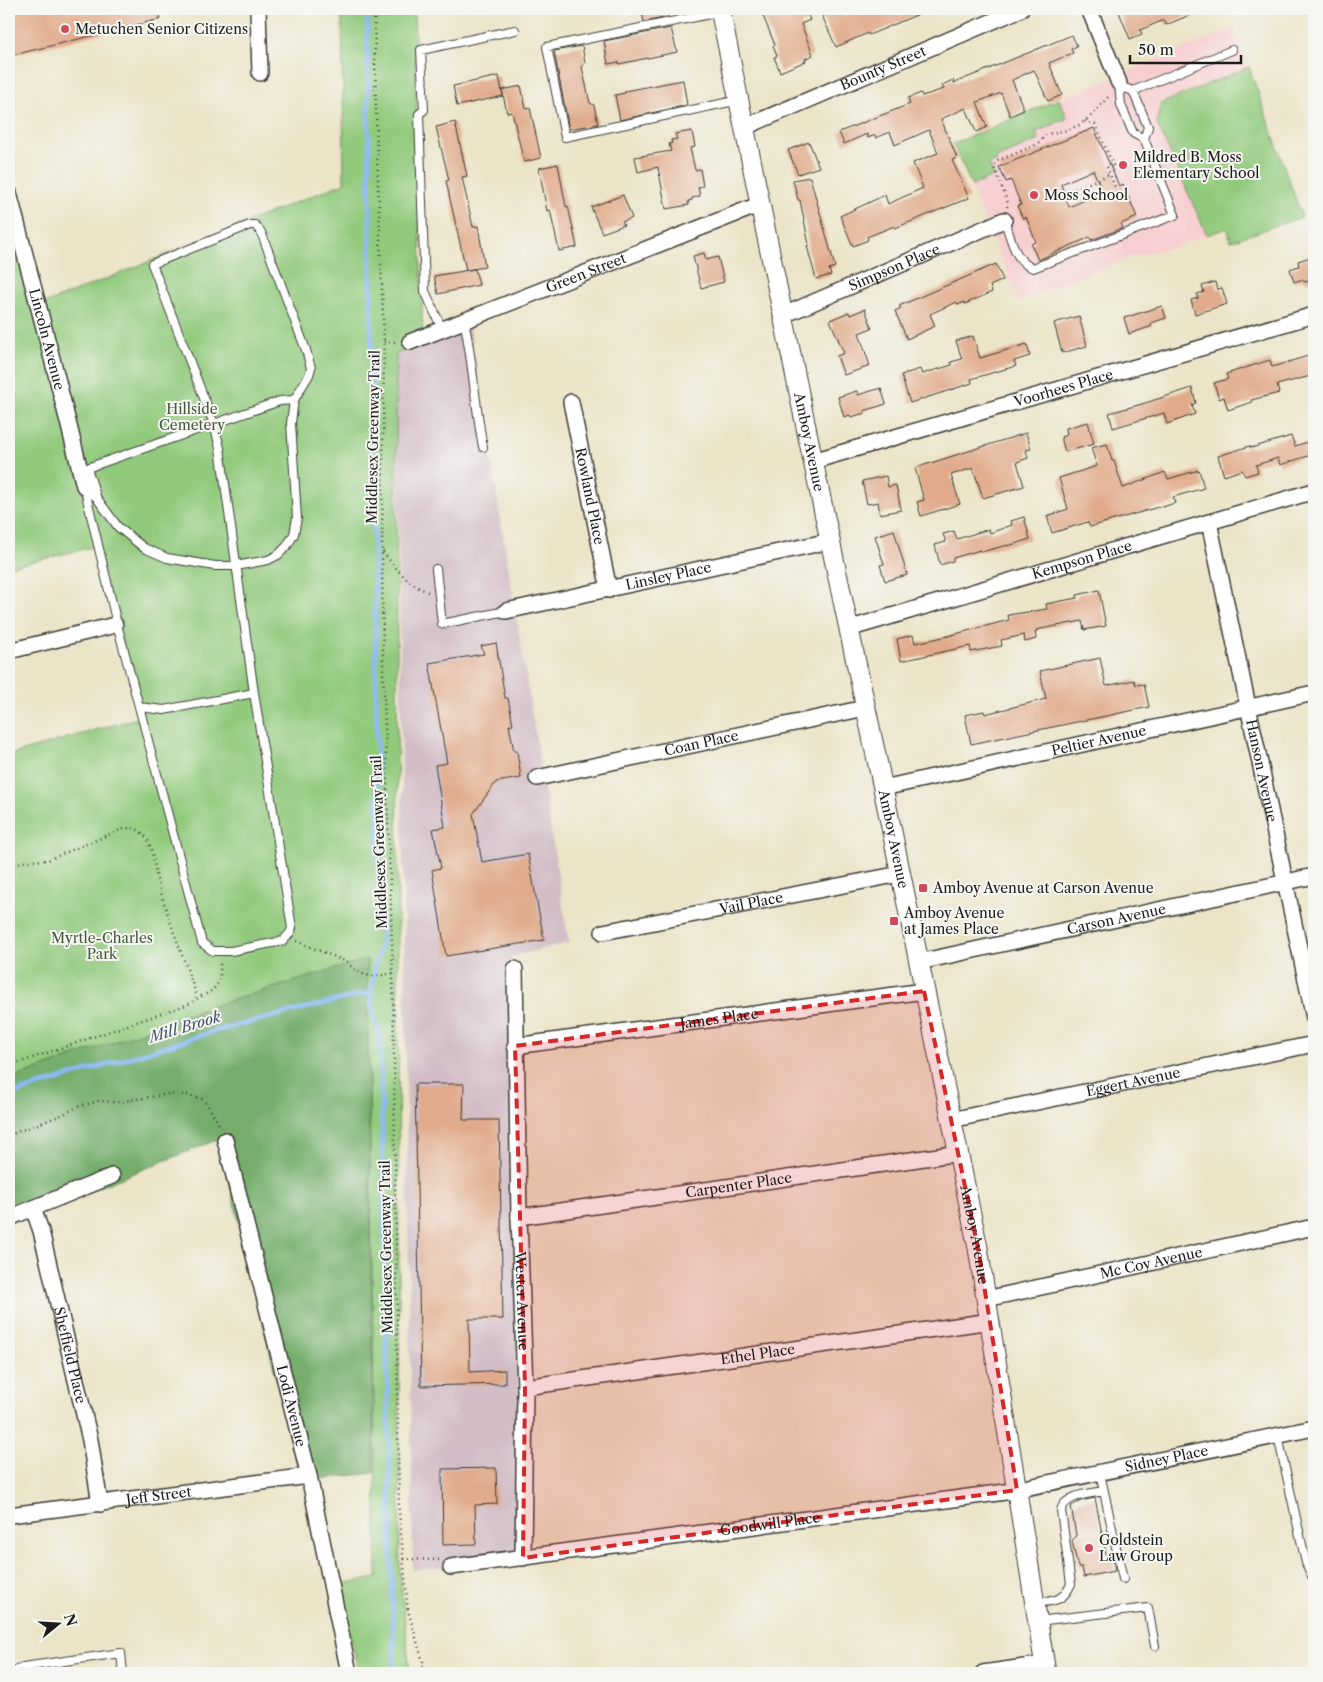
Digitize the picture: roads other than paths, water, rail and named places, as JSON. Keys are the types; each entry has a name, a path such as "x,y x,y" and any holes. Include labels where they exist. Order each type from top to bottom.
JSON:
{"street":[{"path":"258,9 260,72"},
{"name":"Bounty Street","path":"745,127 1020,9"},
{"path":"1089,9 1119,86"},
{"name":"Amboy Avenue","path":"720,10 978,1248 1046,1668"},
{"name":"Lincoln Avenue","path":"9,193 84,486"},
{"name":"Green Street","path":"402,342 442,329 761,204"},
{"name":"Simpson Place","path":"784,315 1004,220"},
{"name":"Voorhees Place","path":"813,461 1314,315"},
{"name":"Rowland Place","path":"571,402 610,590"},
{"name":"Kempson Place","path":"848,629 1314,491"},
{"name":"Hanson Avenue","path":"1209,522 1314,1018"},
{"name":"Linsley Place","path":"506,612 830,541"},
{"path":"9,651 115,625"},
{"name":"Peltier Avenue","path":"883,788 1314,694"},
{"name":"Coan Place","path":"537,778 865,708"},
{"name":"Vail Place","path":"603,932 900,874"},
{"name":"Carson Avenue","path":"918,962 1314,876"},
{"name":"Wester Avenue","path":"515,969 519,1217 525,1387 523,1558"},
{"name":"James Place","path":"515,1046 924,991"},
{"name":"Eggert Avenue","path":"951,1120 1314,1044"},
{"name":"Lodi Avenue","path":"225,1140 309,1476 349,1673"},
{"name":"Carpenter Place","path":"519,1217 959,1153"},
{"path":"9,1218 112,1176"},
{"name":"Sheffield Place","path":"33,1208 41,1231 90,1440 100,1504"},
{"name":"Mc Coy Avenue","path":"986,1299 1314,1227"},
{"name":"Ethel Place","path":"525,1387 990,1321"},
{"name":"Sidney Place","path":"1017,1490 1314,1428"},
{"name":"Jeff Street","path":"9,1516 309,1476"},
{"name":"Goodwill Place","path":"451,1567 1017,1490"},
{"path":"983,1673 1046,1668"}],"lane":[{"path":"720,10 547,47 565,137 739,100"},
{"path":"442,329 425,291 419,114 424,110 421,50 514,30"},
{"path":"1144,138 1133,133 1121,105 1119,86 1133,91 1232,50"},
{"path":"1004,220 1016,254 1026,266 1033,268 1175,215 1144,138 1148,127 1133,91"},
{"path":"84,486 96,497 118,528 144,548 167,558 215,566 236,566 268,560 287,546 294,534 297,518 291,423 294,400 309,375 311,368 261,232 255,225 250,225 152,264 214,424 220,448 236,566 254,693 292,928 288,937 278,942 218,952 208,949 202,943 139,707 84,486"},
{"path":"464,320 470,348 482,447"},
{"path":"96,497 87,468 280,402 294,400"},
{"path":"436,569 442,624 506,612"},
{"path":"139,707 164,710 254,693"},
{"path":"1278,1436 1306,1563 1314,1580"},
{"path":"1100,1473 1123,1579"},
{"path":"1037,1612 1067,1594 1071,1584 1061,1510 1063,1504 1068,1500 1104,1491"},
{"path":"1037,1612 1148,1608 1155,1646"},
{"path":"12,1673 23,1667 121,1653 123,1673"}],"waterway":[{"path":"367,9 379,898 382,943 376,961 371,992 372,1005 380,1037 394,1673"},
{"name":"Mill Brook","path":"9,1095 215,1031 371,992"}],"place":[{"name":"Metuchen Senior Citizens","path":"65,29"},
{"name":"Mildred B. Moss Elementary School","path":"1123,165"},
{"name":"Moss School","path":"1034,195"},
{"name":"Amboy Avenue at Carson Avenue","path":"923,888"},
{"name":"Amboy Avenue at James Place","path":"894,921"},
{"name":"Goldstein Law Group","path":"1089,1548"}],"park label":[{"name":"Hillside Cemetery","path":"192,418"},
{"name":"Myrtle-Charles Park","path":"102,946"}]}
